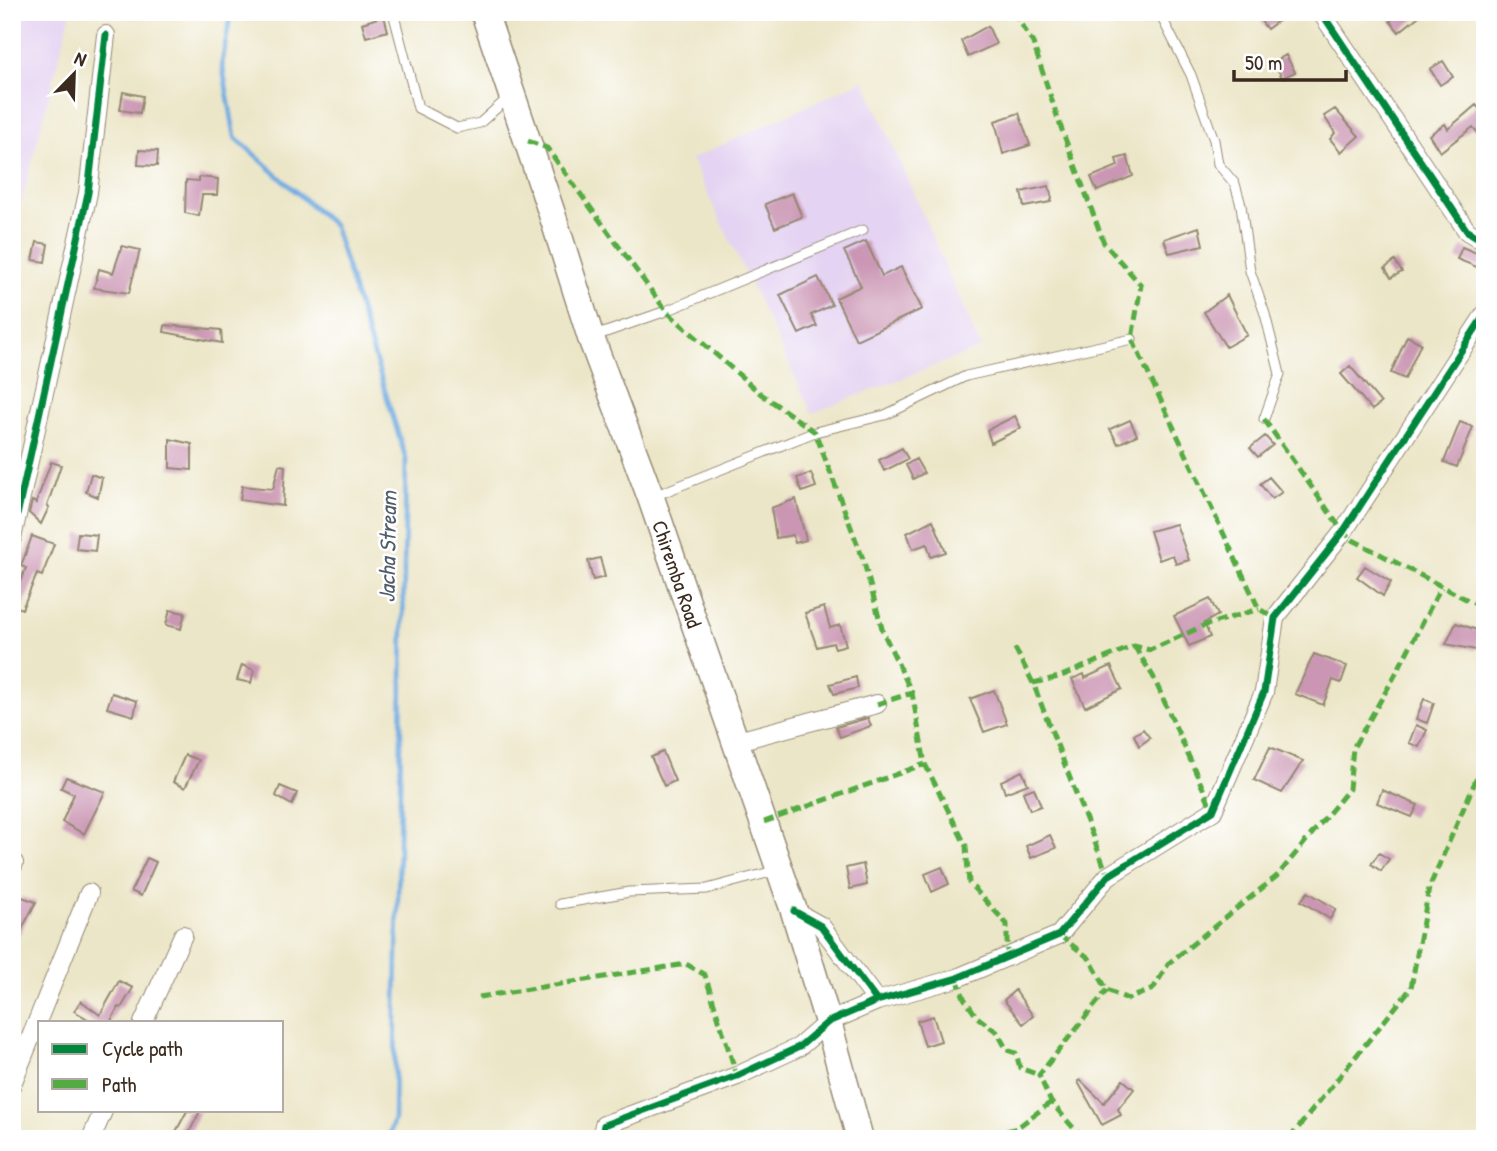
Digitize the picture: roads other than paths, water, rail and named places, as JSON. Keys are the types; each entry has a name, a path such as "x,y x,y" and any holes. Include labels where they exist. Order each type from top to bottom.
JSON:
{"main road":[{"name":"Chiremba Road","path":"484,12 591,338 651,498 794,911 860,1139"}],"street":[{"path":"1321,12 1467,231 1485,242"},
{"path":"12,538 88,193 106,35"},
{"path":"601,1139 604,1125 737,1076 799,1047 828,1022 877,1001 957,978 1059,935 1108,876 1213,811 1264,692 1275,618 1343,531 1485,314"},
{"path":"734,742 877,704"},
{"path":"12,1084 89,893"},
{"path":"794,911 821,926 877,1001"},
{"path":"144,1021 183,935"},
{"path":"91,1139 103,1112"}],"lane":[{"path":"393,12 418,108 457,128 480,123 512,94"},
{"path":"1159,12 1191,75 1214,140 1217,164 1235,184 1241,205 1250,271 1265,314 1280,374 1264,419"},
{"path":"591,338 666,311 863,230"},
{"path":"651,498 815,432 885,415 966,376 1132,340"},
{"path":"560,904 629,892 706,889 780,870"}],"waterway":[{"name":"Jacha Stream","path":"231,12 222,63 235,137 334,226 406,459 394,1119 388,1139"}]}
